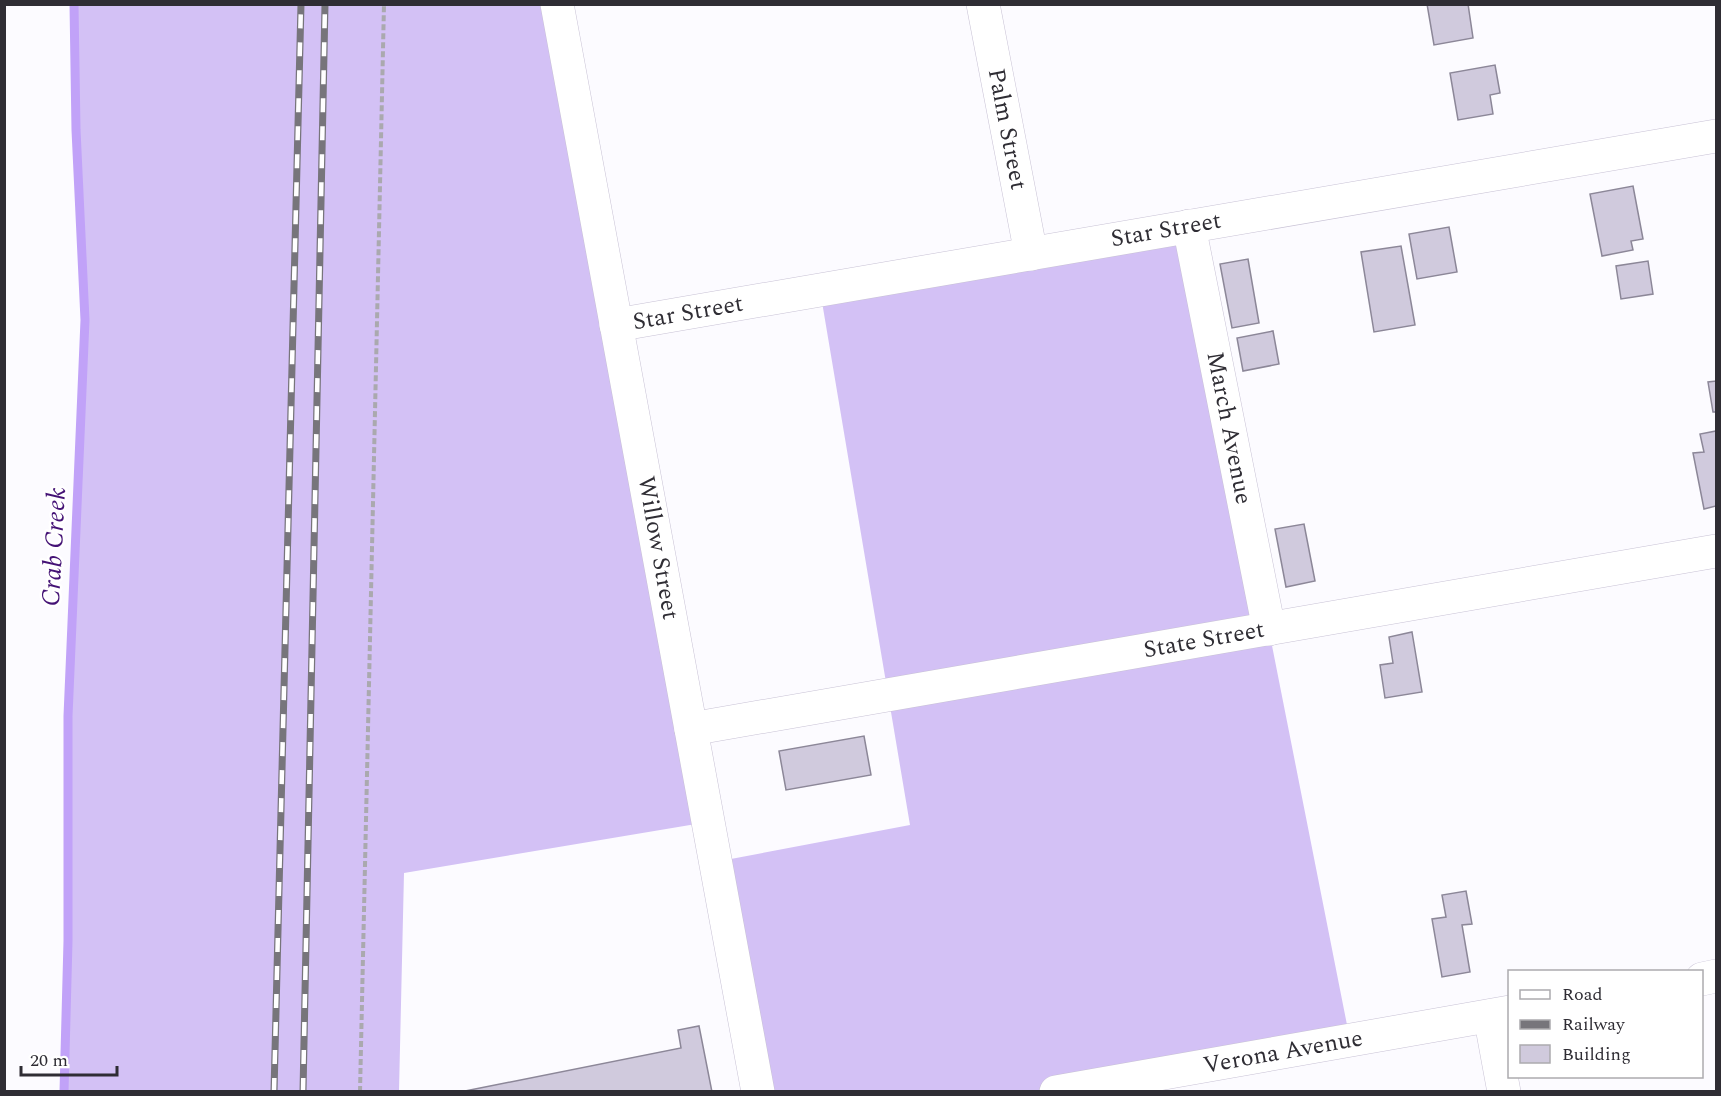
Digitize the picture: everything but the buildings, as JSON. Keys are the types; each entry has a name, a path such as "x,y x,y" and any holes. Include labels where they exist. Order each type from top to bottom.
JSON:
{"street":[{"name":"Willow Street","path":"557,4 758,1092"},
{"name":"Palm Street","path":"983,4 1031,254"},
{"name":"Star Street","path":"616,325 1716,136"},
{"name":"March Avenue","path":"1189,226 1269,629"},
{"name":"State Street","path":"691,729 1716,551"},
{"name":"Verona Avenue","path":"1056,1092 1499,1014"},
{"path":"1499,1014 1504,1092"}],"path":[{"path":"360,1092 384,4"}],"shaded area":[{"path":"75,5 557,5 708,822 404,873 399,1091 64,1092 68,941 68,716 85,320"},
{"path":"1189,226 1350,1040 1056,1091 758,1091 715,862 910,825 820,290"}],"waterway":[{"name":"Crab Creek","path":"64,1092 68,941 68,716 85,320 76,130 74,4"}],"railway":[{"path":"274,1092 301,4"},
{"path":"303,1092 325,4"}]}
